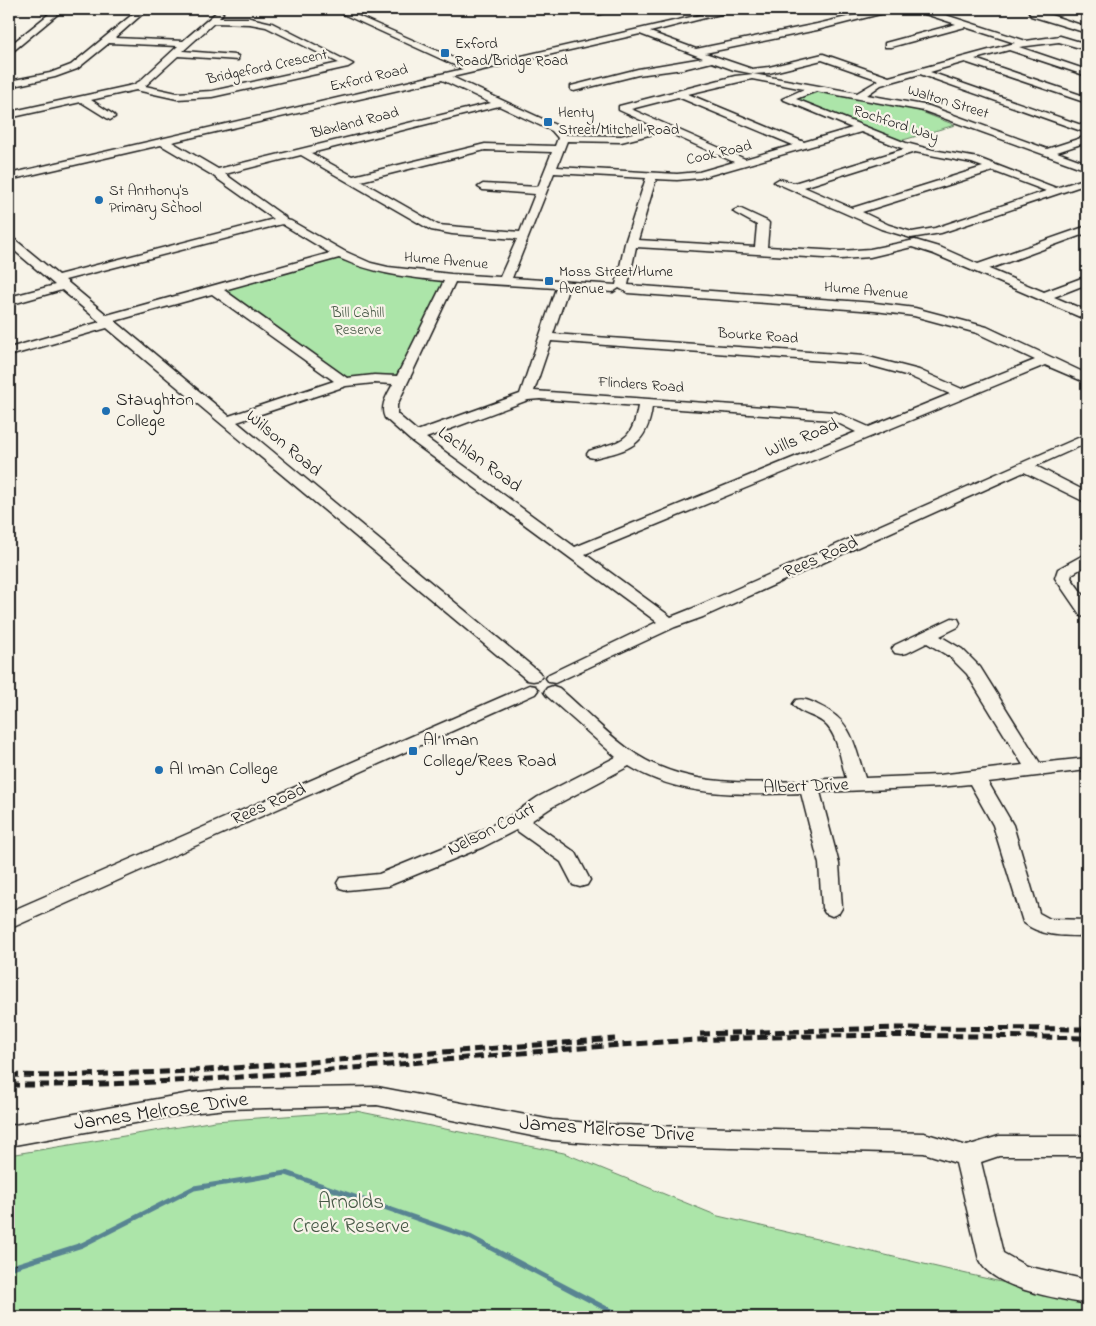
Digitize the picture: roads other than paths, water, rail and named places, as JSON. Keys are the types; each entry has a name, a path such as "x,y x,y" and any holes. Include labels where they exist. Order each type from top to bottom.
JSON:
{"street":[{"path":"9,10 18,9"},
{"path":"9,50 55,13 43,9"},
{"path":"9,84 52,75 74,67 144,9"},
{"path":"9,115 136,88 223,9"},
{"path":"336,9 473,70"},
{"path":"597,12 610,9"},
{"path":"697,9 713,12"},
{"name":"Exford Road","path":"9,177 640,31 713,12 736,9"},
{"path":"695,52 740,42 776,37 889,9"},
{"path":"919,9 1025,44"},
{"path":"1044,9 1032,13 1087,30"},
{"path":"347,14 362,10"},
{"name":"Bridgeford Crescent","path":"136,88 177,96 205,95 348,64 269,25 250,21 211,20"},
{"path":"888,45 966,24"},
{"name":"Walton Street","path":"640,31 752,74 926,108 1086,167"},
{"path":"859,96 874,84 1008,47 1055,38 1087,48"},
{"path":"107,40 185,44"},
{"path":"1008,47 1087,72"},
{"path":"175,53 235,58"},
{"path":"744,163 622,108 823,57 888,80"},
{"path":"574,88 638,72 684,66 712,59"},
{"path":"965,59 1087,100"},
{"path":"919,72 1087,130"},
{"path":"443,77 556,129 563,138"},
{"name":"Rochford Way","path":"816,88 787,100 913,149 969,159 1056,191"},
{"path":"677,94 804,146"},
{"path":"83,100 110,118"},
{"name":"Blaxland Road","path":"216,173 501,103"},
{"path":"563,138 621,139 665,128"},
{"name":"Cook Road","path":"551,170 652,176 700,175 861,129"},
{"path":"504,282 563,138"},
{"path":"1047,152 1087,139"},
{"name":"Hume Avenue","path":"162,141 216,173 282,221 340,254 367,266 388,271 451,278 621,288 876,307 915,312 982,330 1087,378"},
{"path":"352,180 485,147 558,149"},
{"path":"796,187 913,149"},
{"path":"301,151 435,228 524,236"},
{"path":"852,212 994,168"},
{"path":"621,288 652,176"},
{"path":"632,243 856,255 883,250 928,236 936,231 1087,181"},
{"path":"779,182 796,187 1087,316"},
{"path":"483,186 542,191"},
{"path":"739,211 763,223 762,250"},
{"path":"9,301 60,283 282,221"},
{"path":"978,268 1087,229"},
{"name":"Wilson Road","path":"9,240 16,253 60,283 226,420 531,683"},
{"path":"9,352 214,289 340,254"},
{"name":"Lachlan Road","path":"451,278 401,380 390,405 390,415 415,437 670,623"},
{"path":"1043,297 1087,280"},
{"path":"526,396 563,285"},
{"path":"214,289 344,382"},
{"name":"Bourke Road","path":"547,336 864,360 914,373 961,394"},
{"name":"Wills Road","path":"574,552 1045,360"},
{"path":"226,420 344,382 374,379 401,380"},
{"name":"Flinders Road","path":"415,437 526,396 646,402 835,416 868,432"},
{"path":"594,454 629,441 636,436 641,430 646,402"},
{"name":"Rees Road","path":"554,685 670,623 733,597 1087,438"},
{"path":"1024,466 1087,498"},
{"path":"1087,558 1064,572 1063,578 1087,612"},
{"path":"901,649 952,623"},
{"path":"928,636 956,653 974,670 1035,770"},
{"path":"531,683 547,675 554,685"},
{"name":"Rees Road","path":"9,921 531,683"},
{"name":"Albert Drive","path":"554,685 630,758 653,770 680,780 708,787 740,789 939,781 1087,764"},
{"path":"802,704 830,719 840,729 851,769 858,785"},
{"name":"Nelson Court","path":"347,883 381,880 476,842 517,821 545,802 630,758"},
{"path":"976,777 1003,825 1030,917 1042,926 1087,928"},
{"path":"810,786 829,864 832,908"},
{"path":"517,821 569,858 580,880"},
{"name":"James Melrose Drive","path":"9,1136 227,1099 377,1096 552,1130 617,1134 924,1143 967,1156"},
{"path":"1087,1146 999,1146 967,1156 992,1260 1001,1268 1017,1276 1087,1292"}],"waterway":[{"path":"9,1268 82,1245 194,1188 286,1173 470,1237 622,1317"}],"railway":[{"path":"700,1034 894,1028 1087,1029"},
{"path":"9,1085 91,1084 255,1076 582,1048 717,1039 876,1035 1087,1038"},
{"path":"9,1075 55,1076 193,1071 615,1039"}],"place":[{"name":"Exford Road/Bridge Road","path":"445,53"},
{"name":"Henty Street/Mitchell Road","path":"548,122"},
{"name":"St Anthony's Primary School","path":"99,200"},
{"name":"Moss Street/Hume Avenue","path":"549,281"},
{"name":"Staughton College","path":"106,411"},
{"name":"Al Iman College/Rees Road","path":"413,751"},
{"name":"Al Iman College","path":"159,770"}],"park label":[{"name":"Bill Cahill Reserve","path":"358,322"},
{"name":"Arnolds Creek Reserve","path":"351,1215"}]}
